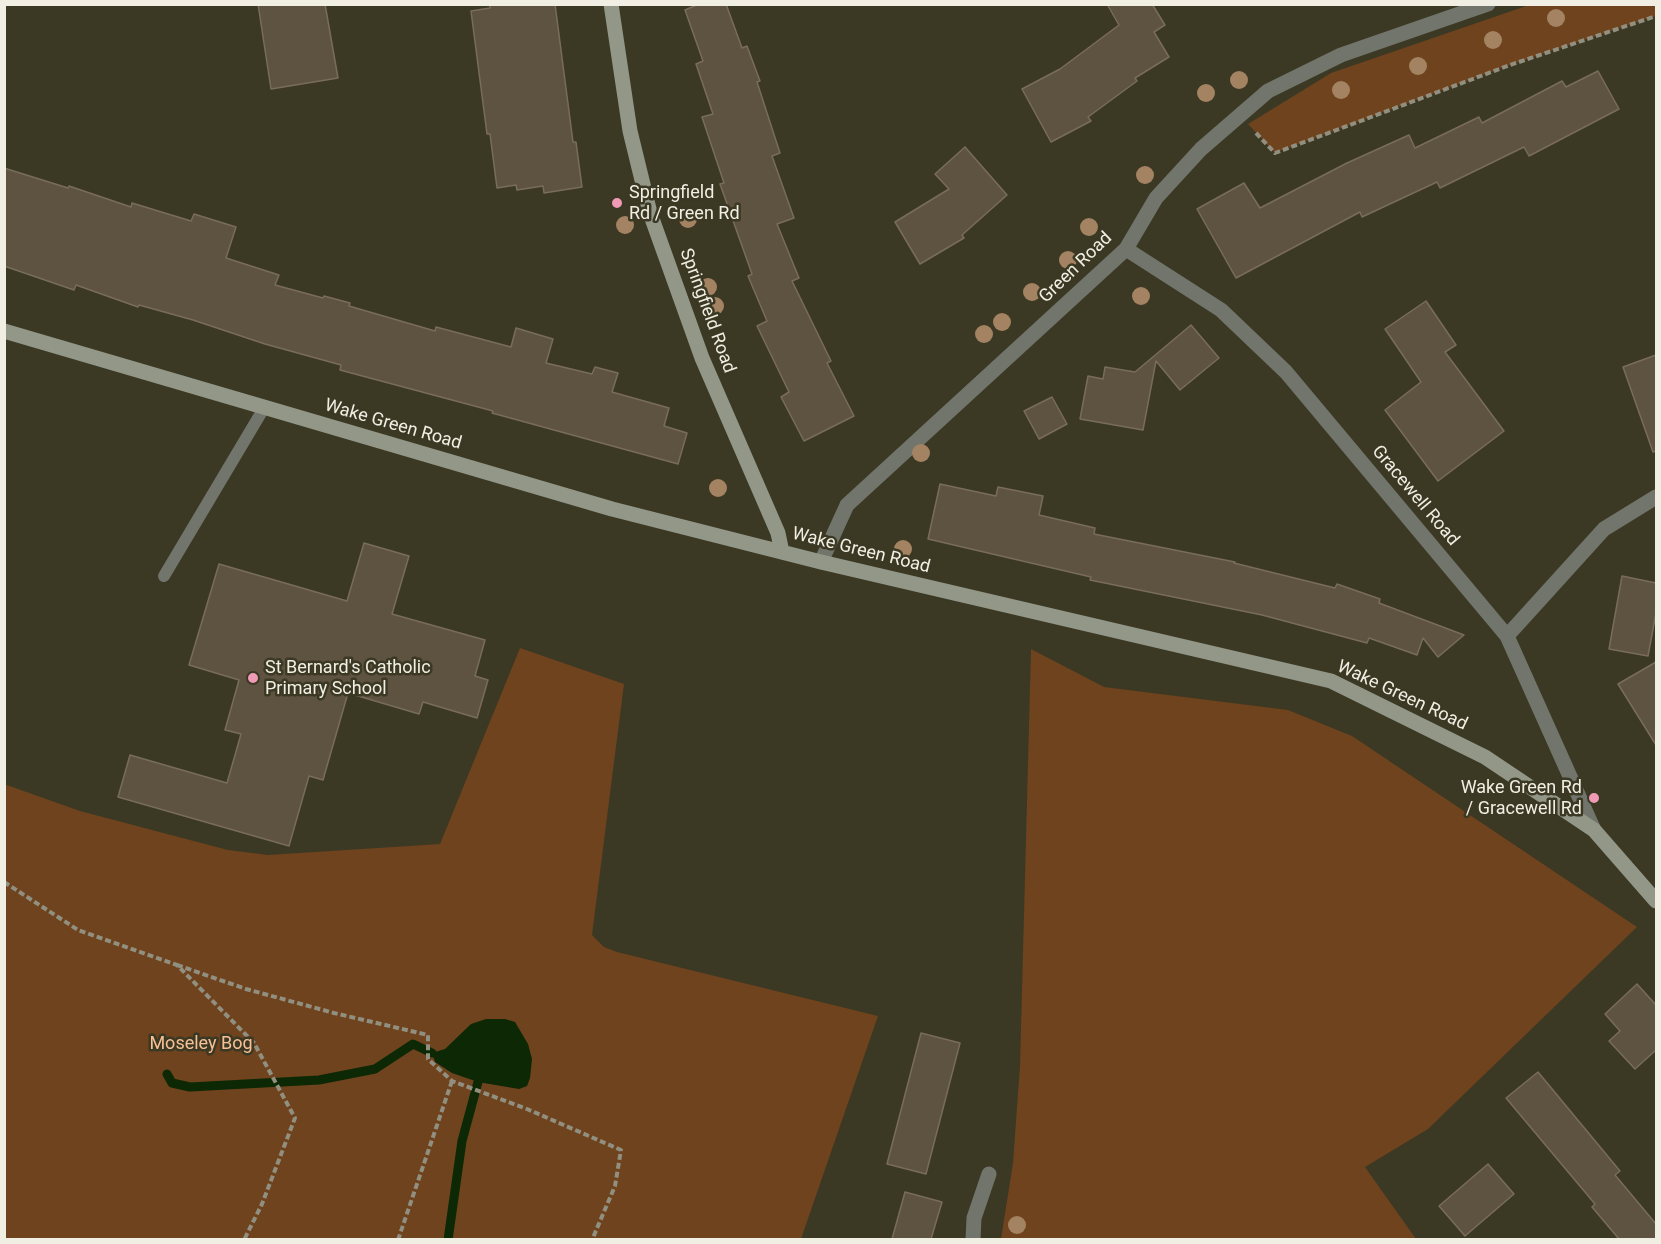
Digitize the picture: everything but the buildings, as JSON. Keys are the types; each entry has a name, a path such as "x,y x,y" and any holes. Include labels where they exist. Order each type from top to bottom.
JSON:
{"street":[{"name":"Springfield Road","path":"611,4 630,131 650,213 702,358 778,533 782,552"},
{"name":"Green Road","path":"821,562 847,505 1126,249 1156,198 1201,149 1268,91 1341,55 1461,10 1488,4"},
{"name":"Gracewell Road","path":"1126,249 1221,310 1286,372 1507,636 1594,830"},
{"name":"Wake Green Road","path":"4,332 612,509 821,562 1331,681 1485,757 1594,830 1656,901"},
{"path":"1507,636 1604,528 1656,497"},
{"path":"974,1239 974,1218 989,1174"}],"lane":[{"path":"164,576 264,408"}],"path":[{"path":"1255,131 1275,153 1510,65 1656,16"},
{"path":"4,882 78,930 246,989 428,1035 428,1059 452,1081 527,1109 621,1150 615,1186 592,1239"},
{"path":"177,965 254,1042 295,1118 262,1204 244,1239"},
{"path":"398,1239 452,1081"}],"green space":[{"path":"1532,4 1656,5 1656,16 1510,65 1275,153 1248,124 1331,73"},
{"name":"Moseley Bog","path":"520,648 624,684 592,935 604,947 617,952 878,1016 801,1239 5,1239 4,784 80,811 228,850 268,855 440,844"},
{"path":"1031,649 1104,687 1288,710 1352,736 1637,927 1428,1129 1365,1167 1416,1239 1001,1239 1013,1163 1020,1066"}],"shaded area":[{"path":"486,1019 505,1019 515,1022 528,1044 532,1059 527,1086 519,1089 478,1082 452,1073 435,1062 432,1053 445,1049 471,1024"}],"waterway":[{"path":"167,1074 172,1083 190,1087 319,1080 375,1069 413,1044 432,1053"},
{"path":"448,1240 462,1141 478,1082"}],"place":[{"name":"Springfield Rd / Green Rd","path":"617,203"},
{"name":"St Bernard's Catholic Primary School","path":"253,678"},
{"name":"Wake Green Rd / Gracewell Rd","path":"1594,798"}]}
